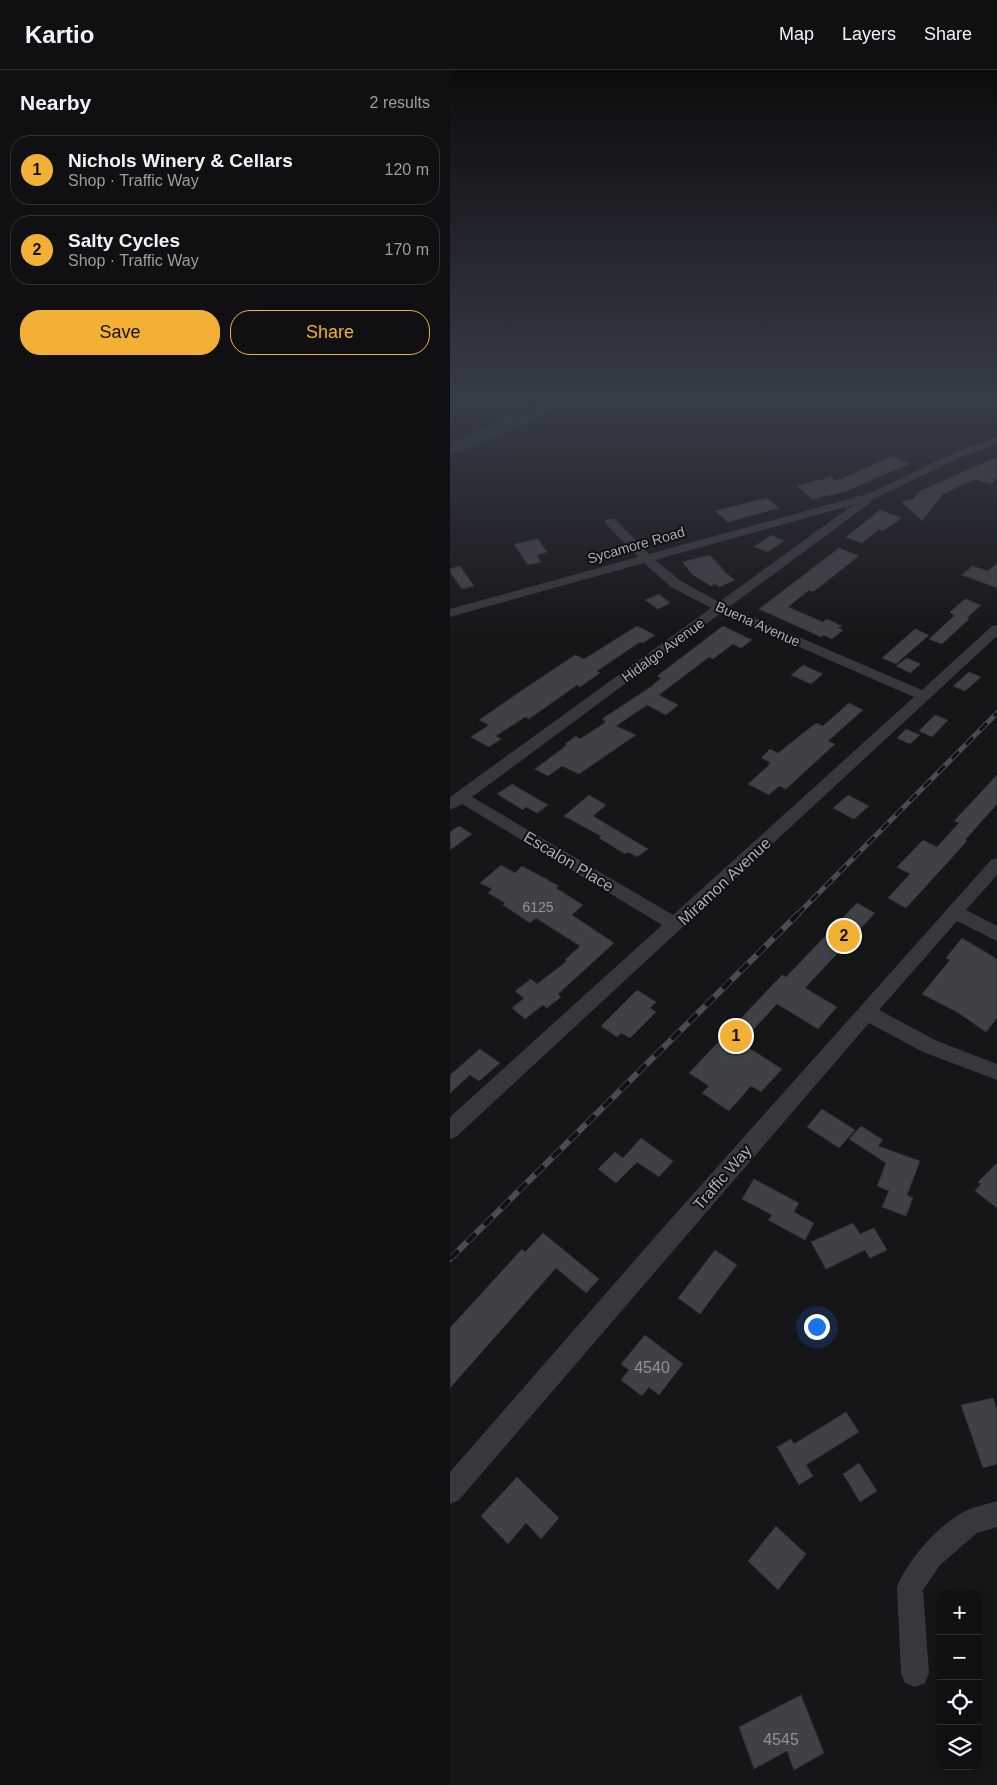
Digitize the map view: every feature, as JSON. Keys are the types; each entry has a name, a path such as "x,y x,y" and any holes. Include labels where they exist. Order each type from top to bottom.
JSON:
{"street":[{"name":"Sycamore Road","path":"450,613 875,495 910,478"},
{"name":"Hidalgo Avenue","path":"456,801 875,495"},
{"name":"Buena Avenue","path":"611,522 646,558 675,583 720,608 925,696"},
{"name":"Miramon Avenue","path":"450,1130 997,629"},
{"name":"Escalon Place","path":"456,801 676,925"},
{"name":"Traffic Way","path":"450,1491 997,864"},
{"path":"955,912 997,934"},
{"path":"867,1012 893,1030 940,1052 997,1072"},
{"path":"915,1673 910,1587 931,1556 969,1523 997,1514"}],"building":[{"path":"827,478 832,478 836,481 843,478 876,478 844,492 812,499 797,486"},
{"path":"949,478 997,478 991,484 975,479 943,494 922,521 902,502 913,499 920,491"},
{"path":"767,498 779,508 728,522 715,511"},
{"path":"880,510 902,518 883,531 879,529 862,543 846,537"},
{"path":"771,535 784,541 768,552 754,547"},
{"path":"538,539 547,552 537,555 541,562 528,565 514,544"},
{"path":"839,548 859,556 813,592 809,590 788,607 823,622 827,619 842,626 838,628 843,630 832,639 823,635 821,637 759,609"},
{"path":"710,555 735,580 719,587 715,584 711,586 693,575 682,562"},
{"path":"997,563 997,588 962,575 972,566 988,571"},
{"path":"460,566 474,586 462,589 450,572 450,569"},
{"path":"659,594 670,603 658,609 645,600"},
{"path":"965,599 981,605 942,644 929,639 954,616 950,612"},
{"path":"637,626 655,635 643,643 640,642 597,671 600,673 580,687 577,685 529,719 525,717 496,736 501,739 489,747 471,737 489,725 479,720 521,691 575,655 584,659"},
{"path":"723,626 752,640 741,648 733,644 713,659 709,657 659,695 678,705 666,715 647,705 616,726 636,735 579,774 562,766 548,776 535,769 576,736 580,739 606,722 602,719 652,686 661,678 657,676"},
{"path":"915,629 929,635 896,664 882,658"},
{"path":"907,658 921,664 910,673 896,666"},
{"path":"803,665 823,674 811,684 791,675"},
{"path":"969,672 981,677 965,691 953,686"},
{"path":"849,703 863,710 828,741 835,744 786,789 779,786 769,795 748,784 768,766 770,762 761,758 770,749 778,753 816,723 823,726"},
{"path":"935,715 948,720 932,737 919,731"},
{"path":"906,729 920,735 910,744 897,738"},
{"path":"997,775 997,804 965,840 967,841 906,908 888,898 910,874 897,867 923,840 937,847 959,823 954,821"},
{"path":"512,784 548,805 537,813 526,807 523,810 497,794"},
{"path":"589,795 606,805 593,816 648,849 637,857 628,852 625,854 599,838 601,836 564,816"},
{"path":"848,795 869,806 854,819 833,808"},
{"path":"459,826 472,834 450,850 450,832"},
{"path":"501,865 515,873 522,866 559,886 556,888 583,905 572,915 614,943 558,994 561,997 547,1008 543,1005 525,1019 512,1008 524,998 515,991 531,979 537,984 567,961 565,960 580,946 536,918 530,923 503,905 505,903 488,893 492,889 480,883"},
{"path":"857,903 875,913 805,988 837,1007 818,1029 777,1004 741,1043 782,1069 761,1092 751,1086 729,1111 702,1093 709,1086 689,1073 782,975 786,977"},
{"path":"962,938 997,959 997,1018 986,1032 957,1012 922,994 950,960 946,958"},
{"path":"637,990 656,1002 650,1008 656,1012 630,1038 621,1033 617,1037 601,1026"},
{"path":"480,1049 500,1063 479,1081 470,1075 450,1093 450,1075"},
{"path":"822,1109 855,1130 839,1148 807,1127"},
{"path":"861,1126 883,1140 878,1146 920,1161 907,1195 913,1198 906,1216 882,1207 889,1191 877,1186 886,1163 849,1139"},
{"path":"641,1138 673,1161 659,1177 637,1162 616,1183 598,1169 615,1152 623,1158"},
{"path":"997,1163 997,1208 975,1191 981,1184 978,1182"},
{"path":"754,1179 799,1203 794,1212 814,1223 805,1240 768,1220 772,1215 742,1199"},
{"path":"853,1223 860,1234 874,1228 887,1250 870,1258 865,1250 826,1269 811,1242"},
{"path":"543,1233 599,1279 586,1293 556,1268 450,1388 450,1328 522,1249 525,1252"},
{"path":"715,1250 737,1265 700,1314 678,1298"},
{"path":"645,1335 683,1364 659,1395 649,1387 642,1396 621,1380 629,1370 621,1364"},
{"path":"993,1398 997,1410 997,1464 983,1468 961,1405"},
{"path":"846,1412 859,1432 806,1465 813,1476 799,1485 777,1447 791,1439 794,1444"},
{"path":"859,1463 877,1491 860,1502 843,1474"},
{"path":"517,1477 559,1518 541,1539 526,1523 508,1544 481,1516"},
{"path":"776,1526 806,1554 778,1590 748,1561"},
{"path":"801,1695 824,1753 794,1770 787,1751 754,1769 739,1727"}],"railway":[{"path":"797,915 997,713"},
{"path":"450,1259 797,915"}],"place":[{"name":"Salty Cycles","path":"844,936"},
{"name":"Nichols Winery & Cellars","path":"736,1036"}]}
